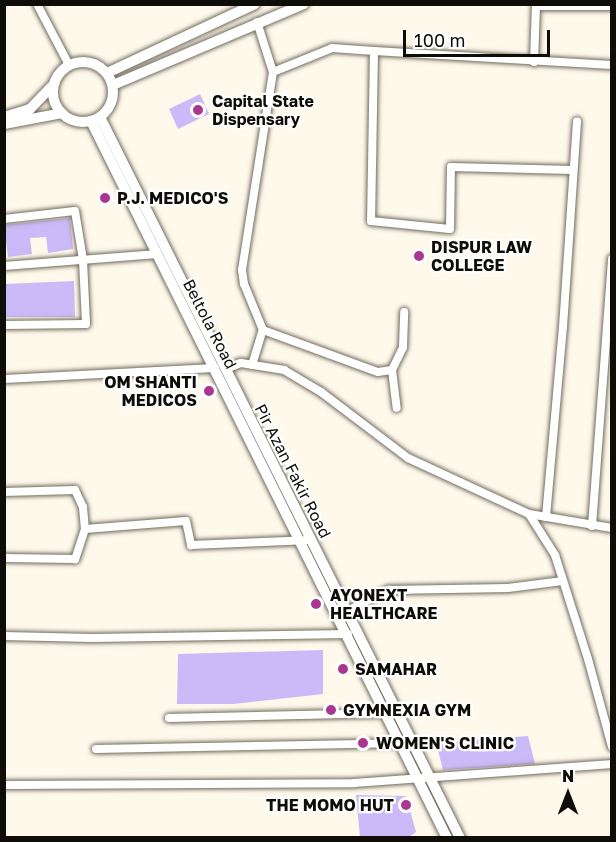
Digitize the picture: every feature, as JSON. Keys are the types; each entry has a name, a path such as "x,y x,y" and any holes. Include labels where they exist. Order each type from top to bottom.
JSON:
{"main road":[{"path":"107,73 255,4"},
{"path":"113,85 304,4"},
{"path":"4,117 30,108 54,84 62,70 69,65 89,62 107,73 113,85 111,103 96,119 71,119 62,113 54,100 54,84"},
{"path":"4,124 62,113"},
{"name":"Beltola Road","path":"96,119 158,254 220,369"},
{"name":"Pir Azan Fakir Road","path":"96,119 306,541 460,837"},
{"name":"Pir Azan Fakir Road","path":"306,541 348,634 402,743 430,778 447,837"}],"street":[{"path":"37,4 69,65"},
{"path":"534,62 536,6 612,6"},
{"path":"252,365 263,330 244,284 242,270 273,72 257,22"},
{"path":"273,72 332,48 612,65"},
{"path":"374,51 371,221 450,229 451,166 573,170"},
{"path":"546,517 577,121"},
{"path":"4,219 75,211 83,260 86,324 4,325"},
{"path":"4,266 158,254"},
{"path":"592,526 609,331 612,259"},
{"path":"397,408 392,370 403,347 404,312"},
{"path":"263,330 378,372 392,370"},
{"path":"4,379 220,369 241,363 284,370 321,392 408,458 529,514 612,528"},
{"path":"4,492 75,490 83,507 85,529 75,559 4,558"},
{"path":"529,514 555,555 612,747"},
{"path":"85,529 186,521 191,545 306,541"},
{"path":"355,607 388,590 508,588 563,581"},
{"path":"4,636 92,638 348,634"},
{"path":"169,718 387,713"},
{"path":"96,748 402,743"},
{"path":"4,785 354,783 612,764"}],"building":[{"path":"200,94 209,114 178,129 169,109"},
{"path":"70,218 73,249 48,253 46,237 30,238 32,254 8,257 4,225"},
{"path":"74,281 75,317 4,317 4,284"},
{"path":"323,650 323,694 234,704 177,704 178,654"},
{"path":"528,736 535,764 443,770 436,743"},
{"path":"356,795 406,796 416,832 409,837 360,837"}],"place":[{"name":"Capital State Dispensary","path":"198,110"},
{"name":"P.J. MEDICO'S","path":"105,198"},
{"name":"DISPUR LAW COLLEGE","path":"419,256"},
{"name":"OM SHANTI MEDICOS","path":"209,391"},
{"name":"AYONEXT HEALTHCARE","path":"316,604"},
{"name":"SAMAHAR","path":"343,669"},
{"name":"GYMNEXIA GYM","path":"331,710"},
{"name":"WOMEN'S CLINIC","path":"363,743"},
{"name":"THE MOMO HUT","path":"406,805"}]}
